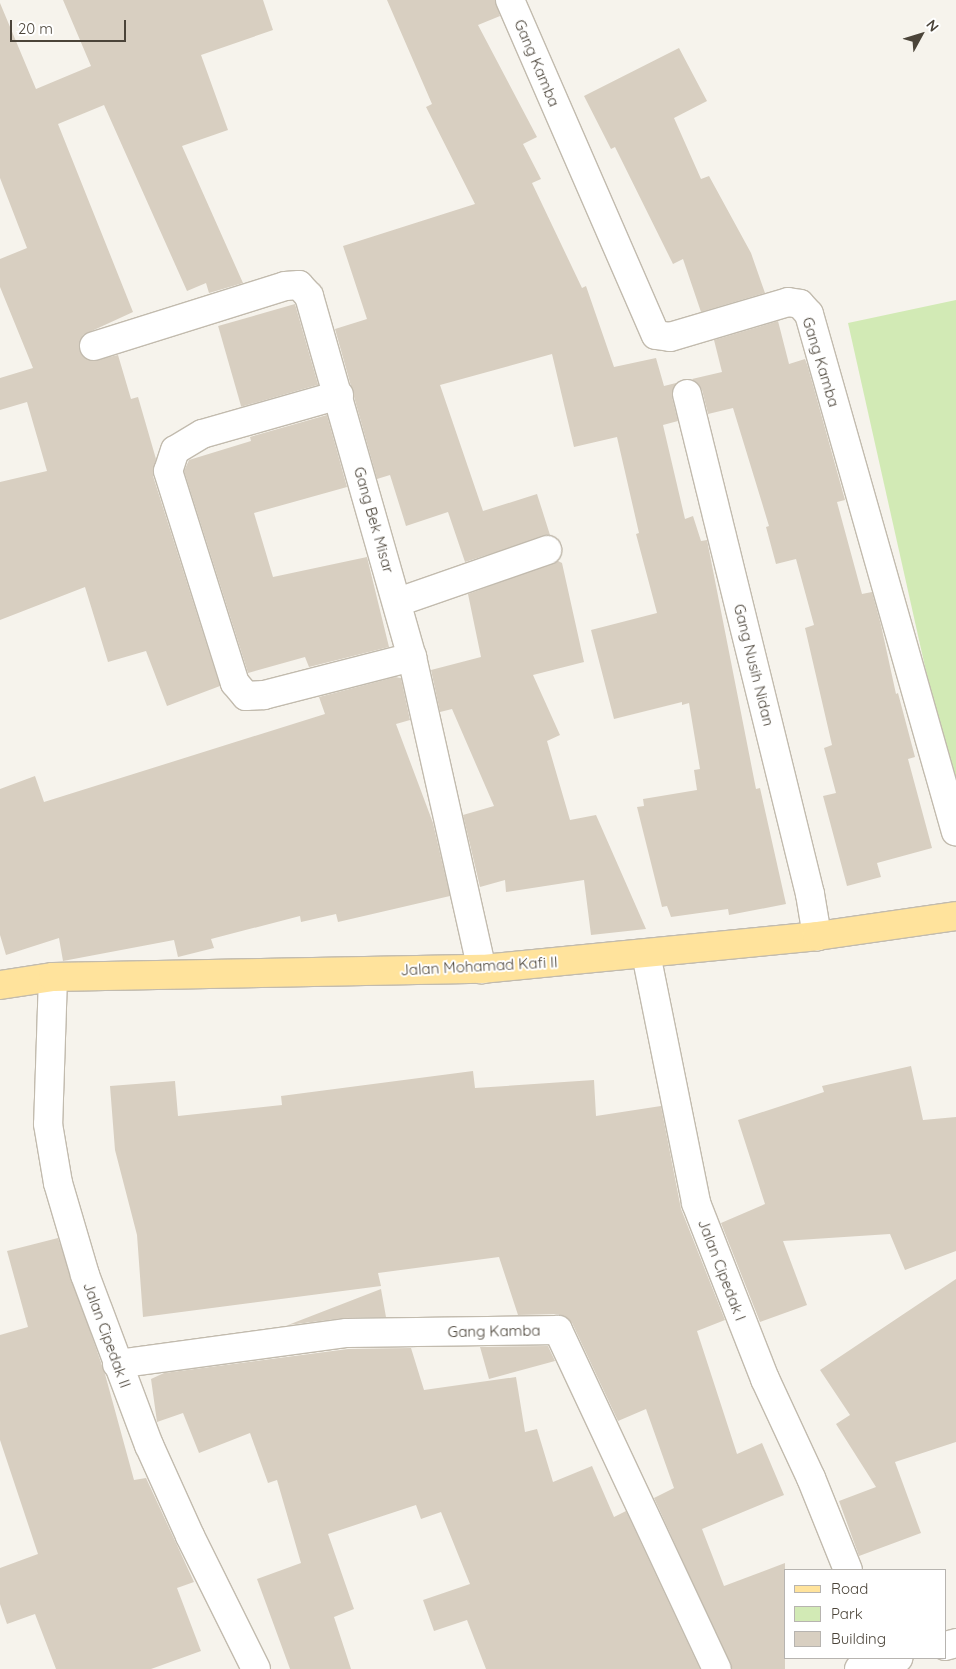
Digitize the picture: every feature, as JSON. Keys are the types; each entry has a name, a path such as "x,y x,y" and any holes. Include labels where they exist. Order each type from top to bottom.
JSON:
{"main road":[{"name":"Jalan Mohamad Kafi II","path":"0,985 52,990 482,969 647,964 956,916"}],"street":[{"name":"Gang Kamba","path":"510,0 656,335 670,337 788,302 800,304 808,314 956,832"},
{"name":"Gang Bek Misar","path":"94,346 284,286 299,285 309,296 398,602 482,969"},
{"name":"Gang Nusih Nidan","path":"688,394 810,894 818,936"},
{"path":"339,395 202,434 175,450 168,471 235,683 246,696 264,695 412,657"},
{"path":"398,602 547,550"},
{"name":"Jalan Cipedak I","path":"647,964 696,1203 765,1379 812,1478 848,1569"},
{"name":"Jalan Cipedak II","path":"52,990 48,1124 58,1183 85,1275 117,1364 190,1536 256,1669"},
{"name":"Gang Kamba","path":"117,1364 347,1333 558,1330 717,1669"},
{"path":"859,1669 888,1661"}],"green space":[{"path":"956,300 956,805 848,323"}],"building":[{"path":"63,0 263,0 273,30 201,55 228,130 182,146 243,283 209,293 206,283 187,291 104,105 58,124 133,312 83,335 79,350 91,361 118,355 131,399 138,397 156,459 153,476 220,686 167,706 146,651 108,662 85,587 0,620 0,482 47,471 27,402 0,410 0,378 33,368 0,287 0,259 27,248 0,178 0,3 36,89 91,66"},
{"path":"387,0 495,0 500,16 478,25 537,137 523,144 541,179 532,183 582,288 586,286 614,367 656,358 664,386 676,383 672,397 678,421 663,425 685,519 693,516 701,541 707,540 756,789 760,788 786,904 729,915 728,909 671,917 667,906 662,907 637,807 644,806 643,799 697,790 694,770 700,769 689,703 682,705 682,702 614,719 591,630 657,613 636,534 639,533 617,437 574,447 552,354 440,385 483,511 537,494 550,535 465,562 448,512 406,526 390,475 377,479 335,329 367,319 343,246 475,204 426,107 432,104"},
{"path":"679,48 707,101 674,118 701,179 709,176 751,253 765,293 701,312 683,259 673,264 615,147 611,149 584,96"},
{"path":"295,304 318,385 241,407 218,326"},
{"path":"778,321 789,364 805,359 808,367 845,500 837,502 862,594 872,592 881,625 896,694 898,693 915,757 908,759 932,848 877,863 881,877 847,886 823,796 836,793 824,748 832,745 805,628 814,625 796,559 776,564 766,527 769,526 733,408 708,414 702,390 692,379 722,372 714,340"},
{"path":"327,415 347,487 254,513 273,577 367,557 389,647 309,667 305,657 248,673 184,471 189,460 251,441 250,437"},
{"path":"558,561 562,563 584,662 533,675 560,735 547,741 570,820 596,815 646,929 591,935 584,880 506,892 505,880 480,887 463,815 494,806 452,709 440,712 431,670 481,657 468,594"},
{"path":"395,677 401,678 410,720 396,724 433,823 450,896 338,922 336,914 301,922 300,916 211,939 214,948 178,957 174,940 63,961 59,938 6,955 0,935 0,789 35,776 44,802 325,714 319,697"},
{"path":"911,1066 923,1120 956,1117 956,1251 905,1270 890,1234 783,1241 807,1305 760,1322 721,1223 765,1204 738,1120 824,1092 822,1086"},
{"path":"473,1071 475,1088 594,1080 596,1116 661,1106 681,1209 725,1320 697,1331 737,1454 762,1443 784,1495 702,1529 724,1586 785,1563 785,1669 732,1669 654,1498 674,1488 646,1409 618,1421 572,1323 558,1314 518,1315 499,1257 378,1273 381,1286 143,1317 137,1235 115,1150 110,1086 175,1081 178,1116 282,1105 281,1096"},
{"path":"58,1238 105,1374 134,1480 146,1478 194,1582 177,1588 201,1651 151,1669 56,1669 35,1614 7,1624 0,1604 0,1568 38,1554 0,1440 0,1335 28,1327 7,1251"},
{"path":"956,1279 956,1442 895,1462 921,1533 859,1556 839,1501 876,1487 836,1424 850,1415 820,1370"},
{"path":"381,1289 386,1317 345,1318 288,1325"},
{"path":"548,1346 555,1361 489,1379 480,1347"},
{"path":"411,1348 424,1390 516,1377 525,1432 537,1429 553,1482 592,1466 614,1517 626,1511 700,1669 486,1669 467,1620 434,1631 423,1600 470,1584 441,1512 421,1519 416,1505 328,1534 354,1609 334,1617 351,1669 290,1669 257,1579 301,1563 277,1480 268,1483 250,1433 199,1453 183,1413 157,1422 151,1379 164,1373 348,1349"}]}
